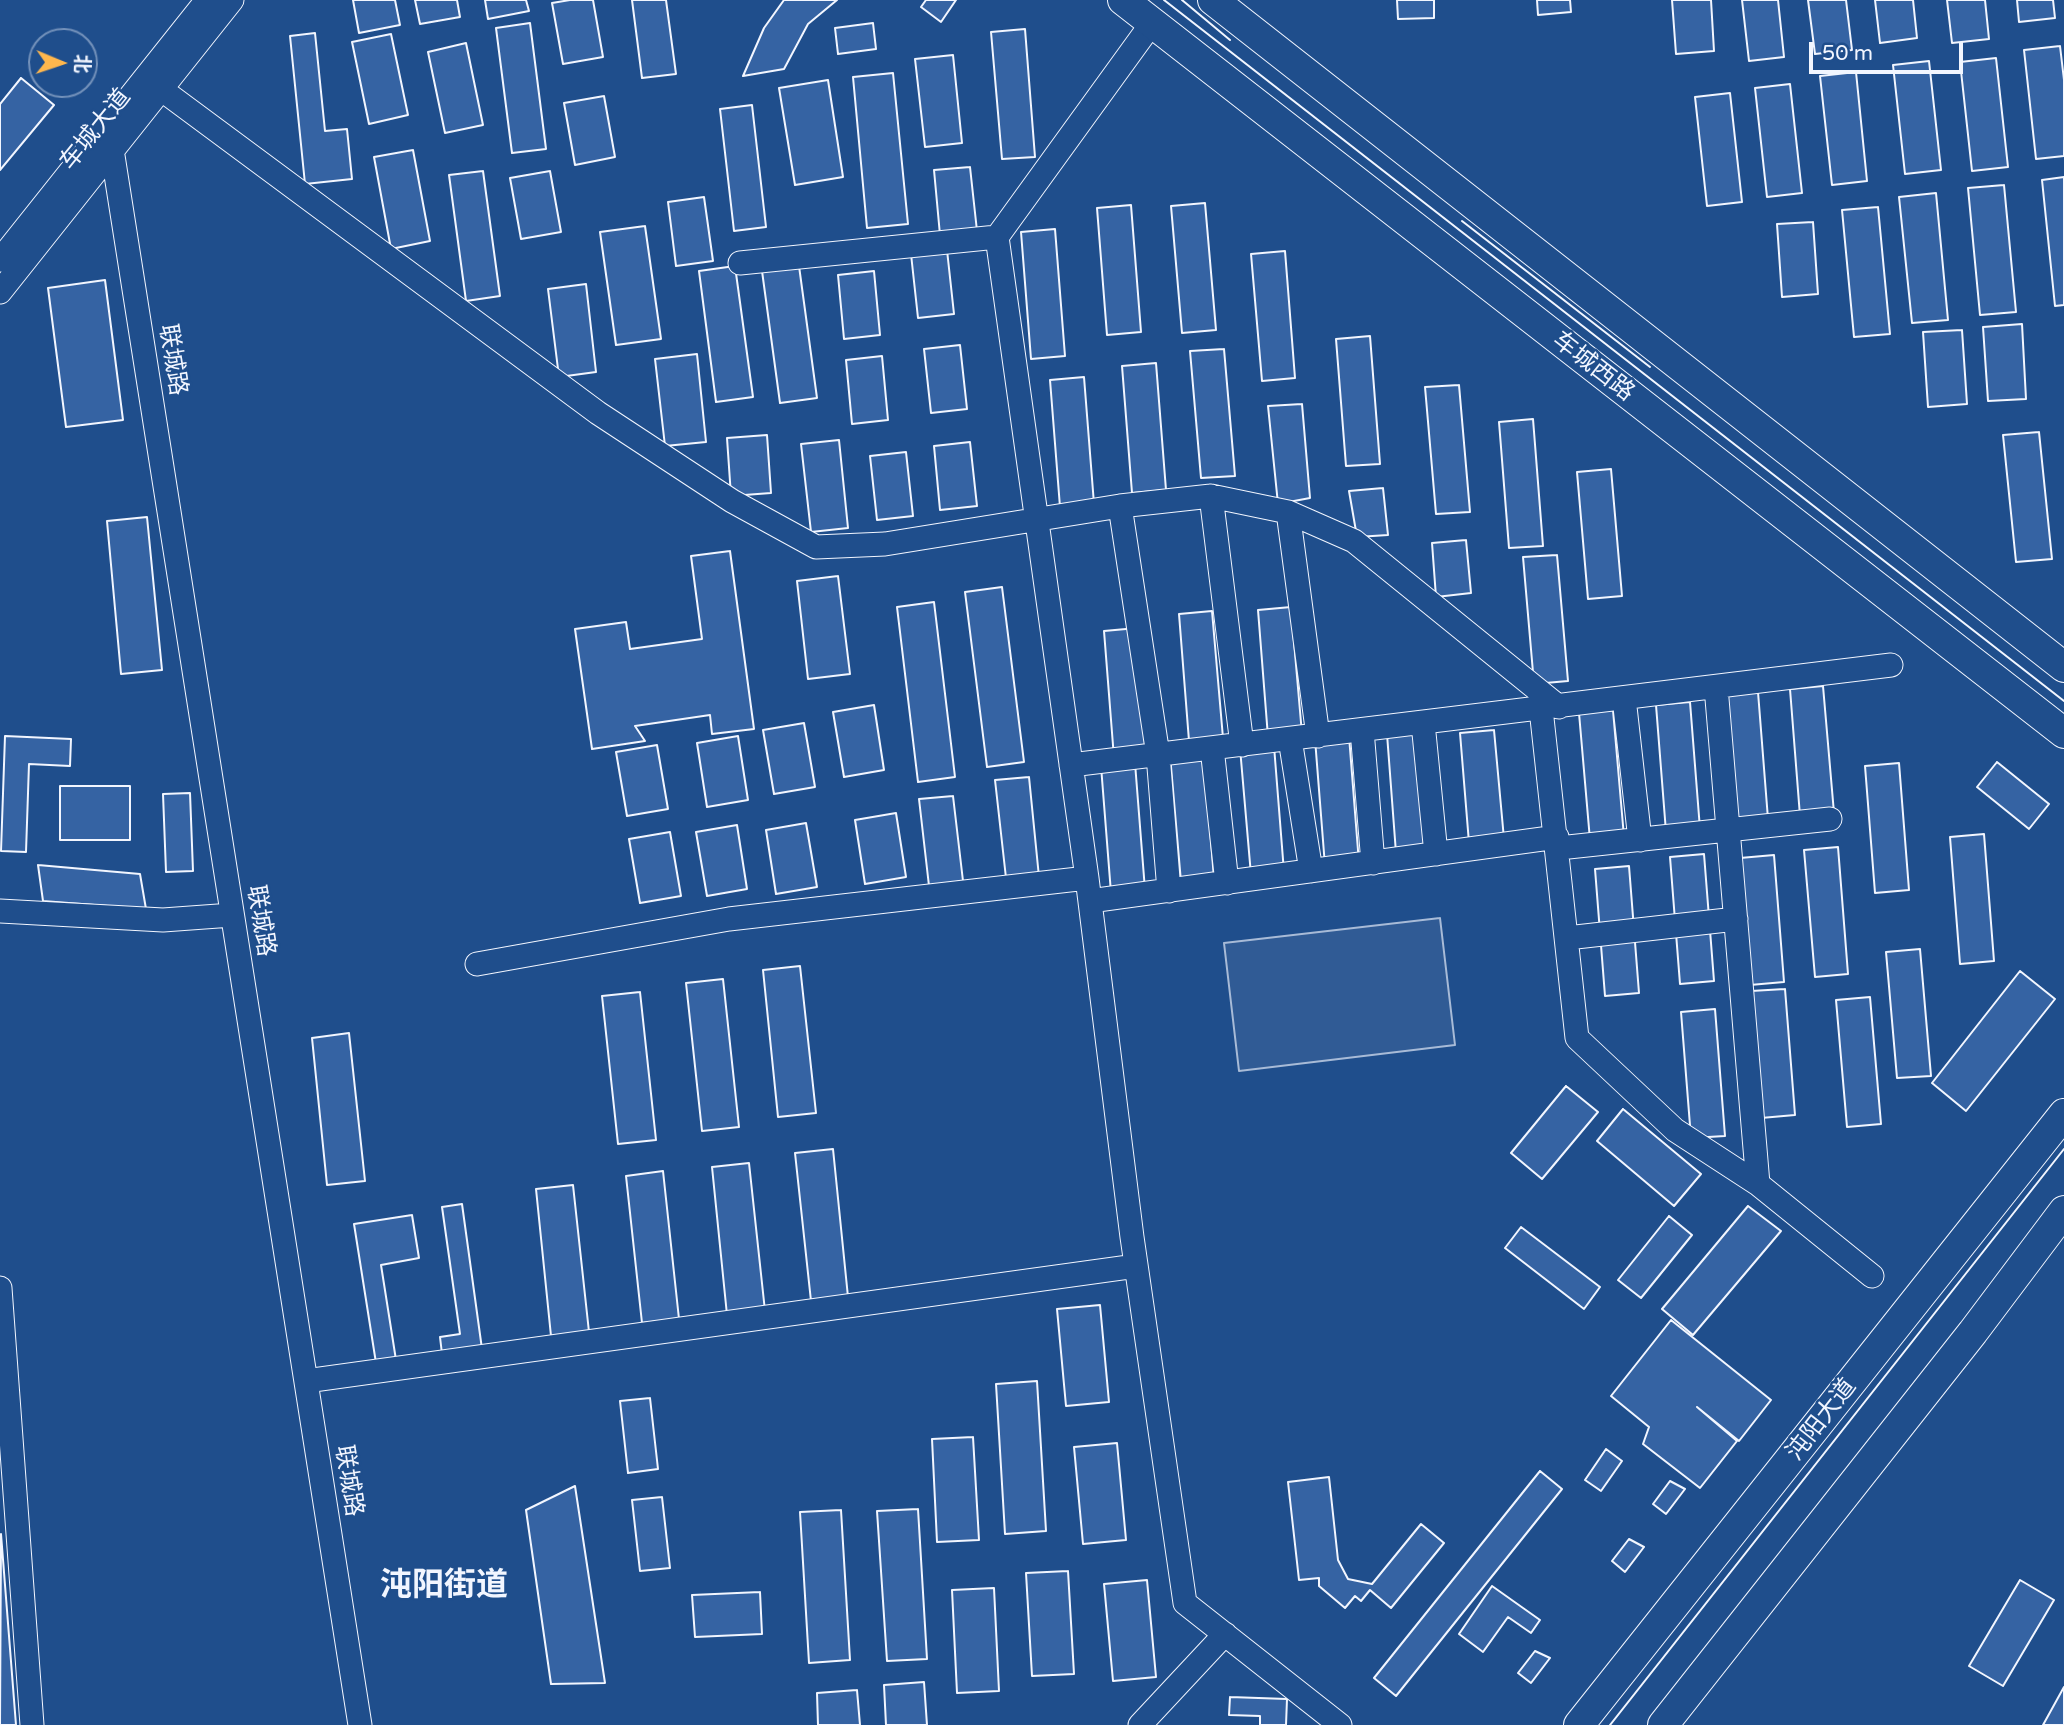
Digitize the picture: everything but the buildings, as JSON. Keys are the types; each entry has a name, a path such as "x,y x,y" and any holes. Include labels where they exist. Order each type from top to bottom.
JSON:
{"main road":[{"name":"车城西路","path":"1123,0 2064,733"},
{"path":"1213,0 2064,667"},
{"name":"沌阳大道","path":"1579,1725 2064,1115"},
{"path":"1663,1725 1973,1332 2064,1211"}],"street":[{"name":"车城大道","path":"0,292 113,150 207,0"},
{"name":"车城大道","path":"0,260 108,124 153,83 232,0"},
{"path":"1152,23 997,237 1087,878 1136,1266 1185,1603 1340,1725"},
{"path":"153,83 598,413 732,501 816,547 886,544 1120,506 1211,496 1288,512 1354,541 1550,708 1558,843 1577,1038 1675,1130 1758,1184 1872,1276"},
{"name":"联城路","path":"108,124 360,1725"},
{"path":"740,262 997,237"},
{"path":"1211,496 1242,745"},
{"path":"1120,506 1158,755 1169,891"},
{"path":"1288,512 1318,736"},
{"path":"1071,765 1891,665"},
{"path":"1716,687 1758,1184"},
{"path":"1624,698 1640,840"},
{"path":"1423,723 1436,854"},
{"path":"1362,730 1373,863"},
{"path":"1290,739 1311,872"},
{"path":"1212,748 1227,883"},
{"path":"1090,901 1436,854 1558,843 1640,840 1830,819"},
{"path":"477,964 729,919 1087,878"},
{"path":"0,911 163,920 232,915"},
{"path":"1567,938 1737,919"},
{"path":"306,1381 1136,1266"},
{"path":"0,1288 32,1725"},
{"path":"1140,1725 1225,1634"}],"shaded area":[{"path":"1440,918 1455,1045 1239,1071 1224,943"}],"tram line":[{"path":"1164,0 2064,701"},
{"path":"1182,0 1230,40"},
{"path":"1462,221 1650,367"},
{"path":"1610,1725 2064,1149"}],"district":[{"name":"沌阳街道","path":"444,1587"}]}
